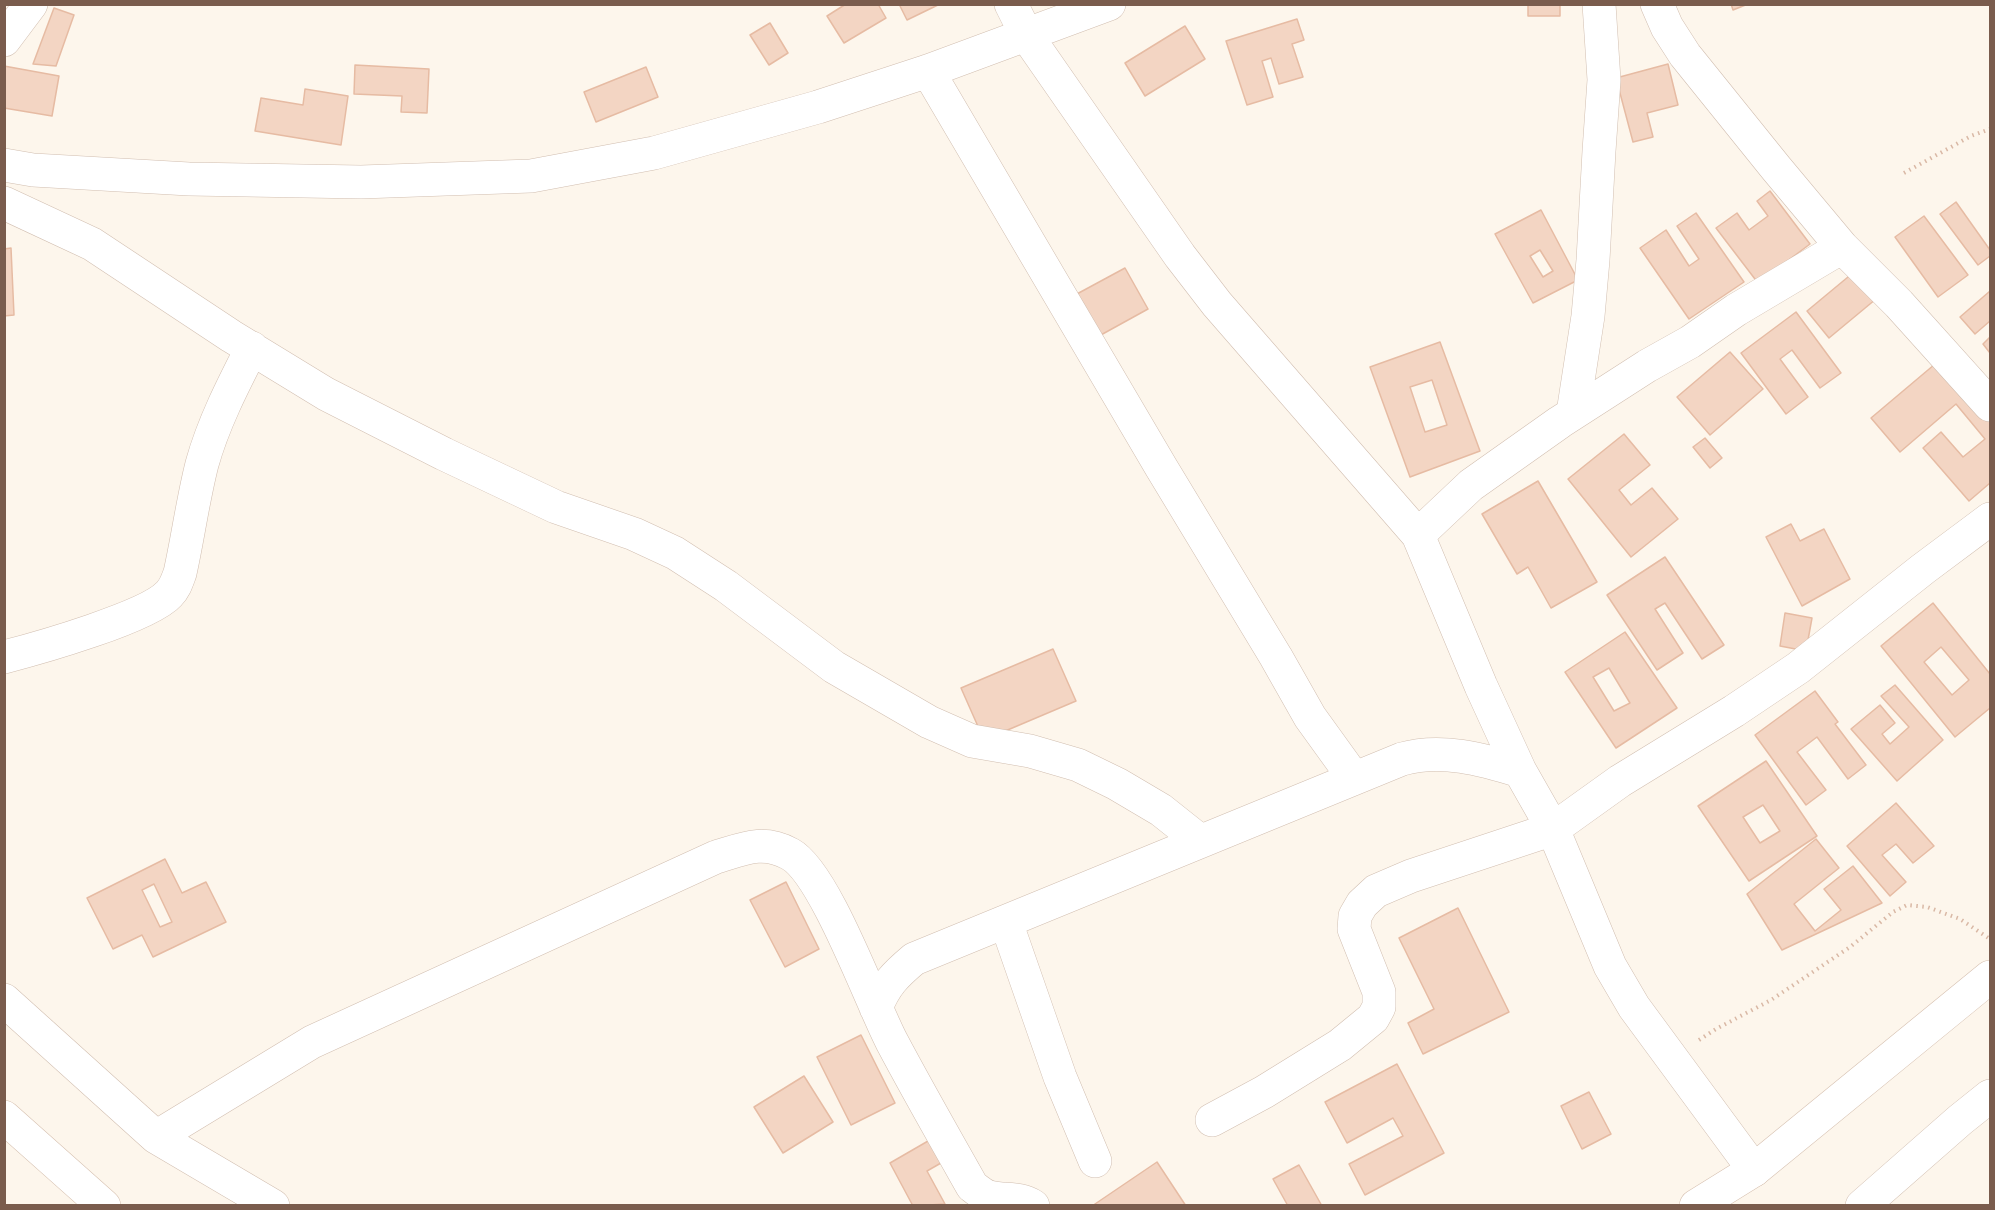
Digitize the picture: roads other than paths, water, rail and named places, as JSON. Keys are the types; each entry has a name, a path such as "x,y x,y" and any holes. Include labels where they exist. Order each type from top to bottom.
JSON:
{"street":[{"path":"4,40 31,4"},
{"path":"1011,4 1027,36 1186,264 1217,304 1418,535 1481,686 1520,771 1553,830 1610,966 1634,1008 1754,1170"},
{"path":"4,165 33,170 189,179 361,182 531,176 654,153 818,107 1027,36 1109,4"},
{"path":"1573,413 1588,316 1593,260 1604,80 1599,4"},
{"path":"1657,4 1667,27 1685,55 1842,247 1899,304 1990,405"},
{"path":"928,71 1310,717 1354,778"},
{"path":"4,203 92,244 326,394 444,454 556,507 634,534 675,553 726,586 834,667 929,722 972,741 1030,750 1078,765 1117,784 1161,810 1200,841"},
{"path":"1418,535 1471,485 1573,413 1690,342 1736,310 1842,247"},
{"path":"4,657 31,650 137,613 168,595 175,586 180,573 207,449 232,387 252,348"},
{"path":"1212,1120 1264,1092 1340,1045 1373,1018 1379,1007 1379,992 1354,929 1355,916 1362,904 1376,891 1411,876 1553,830 1620,781 1734,711 1798,668 1923,568 1990,519"},
{"path":"876,1008 882,992 892,978 914,959 1402,759 1426,754 1463,757 1520,771"},
{"path":"156,1137 312,1042 716,857 756,845 773,846 793,855 814,879 924,1102 972,1186 986,1196 1006,1200 1023,1199 1033,1206"},
{"path":"1006,921 1060,1077 1095,1161"},
{"path":"844,936 870,954 914,959"},
{"path":"1696,1206 1754,1170 1990,977"},
{"path":"4,1000 156,1137 273,1206"},
{"path":"1862,1206 1990,1096"},
{"path":"4,1117 104,1206"}]}
